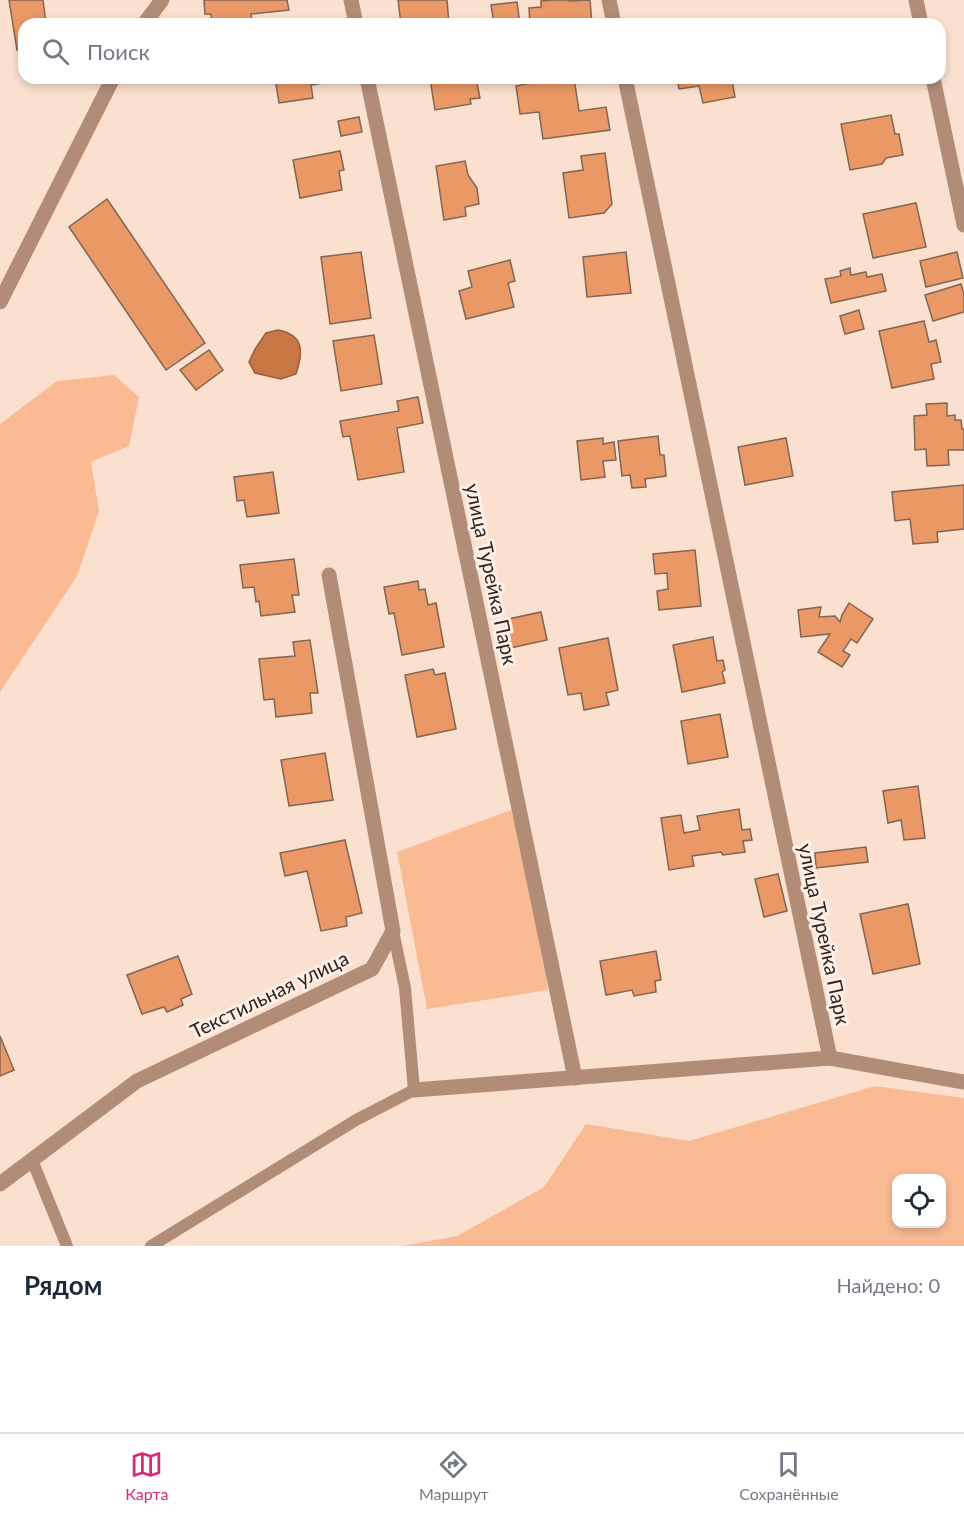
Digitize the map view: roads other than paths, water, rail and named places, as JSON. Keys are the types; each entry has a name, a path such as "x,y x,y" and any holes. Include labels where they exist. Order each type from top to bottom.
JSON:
{"street":[{"path":"148,18 162,0"},
{"path":"351,0 355,18"},
{"path":"609,0 613,18"},
{"path":"916,0 920,18"},
{"path":"0,302 110,84"},
{"name":"улица Турейка Парк","path":"368,84 575,1078"},
{"name":"улица Турейка Парк","path":"626,84 830,1058"},
{"path":"934,84 964,225"},
{"path":"329,575 393,931"},
{"name":"Текстильная улица","path":"0,1184 137,1081 372,969 393,931"},
{"path":"414,1090 830,1058 964,1082"}],"lane":[{"path":"151,1246 356,1120 414,1090 405,988 393,931"},
{"path":"32,1160 67,1246"}]}
